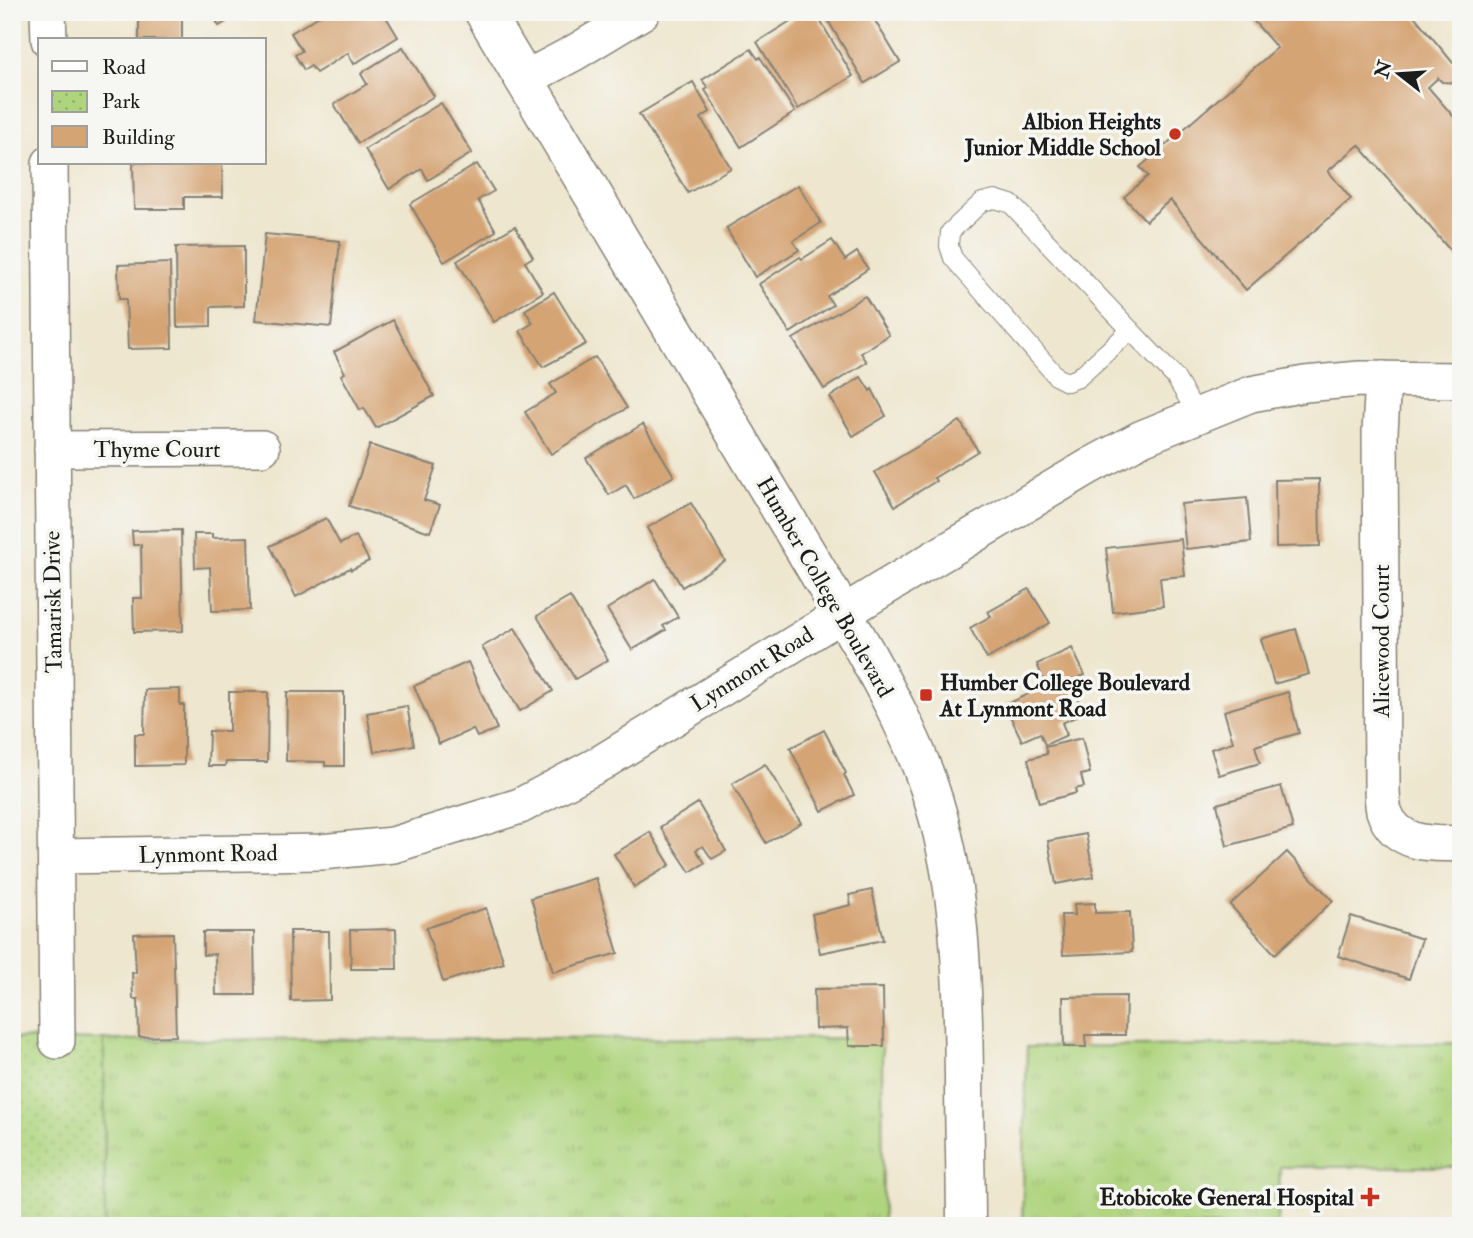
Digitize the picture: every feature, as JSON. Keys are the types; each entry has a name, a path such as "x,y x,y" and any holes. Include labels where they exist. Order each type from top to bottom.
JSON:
{"street":[{"path":"48,12 49,38"},
{"name":"Humber College Boulevard","path":"484,12 842,613 903,722 928,785 947,852 959,939 963,1013 966,1226"},
{"path":"523,80 642,12"},
{"name":"Tamarisk Drive","path":"50,164 57,1041"},
{"name":"Lynmont Road","path":"56,856 321,852 393,845 464,825 520,806 601,763 842,613 1142,438 1251,394 1305,384 1383,379 1461,380"},
{"name":"Alicewood Court","path":"1383,379 1380,432 1384,812 1395,830 1416,842 1440,845 1461,843"},
{"name":"Thyme Court","path":"52,449 262,448"}],"lane":[{"path":"1131,330 1078,378 1067,382 1057,377 953,258 949,247 950,232 982,202 995,199 1011,204 1131,330 1175,377 1197,414"}],"green space":[{"path":"12,1038 104,1040 105,1226 12,1226"},
{"path":"882,1038 883,1226 105,1226 104,1040"},
{"path":"1461,1043 1461,1167 1280,1167 1278,1226 1022,1226 1027,1047"}],"building":[{"path":"139,12 182,12 182,38 139,38"},
{"path":"211,12 242,12 219,26"},
{"path":"326,12 383,12 398,37 354,64 348,53 316,73 311,66 304,70 295,55 302,51 291,33"},
{"path":"805,12 815,12 853,76 798,109 757,42"},
{"path":"823,12 878,12 872,16 900,62 865,83"},
{"path":"1246,12 1411,12 1453,63 1461,64 1461,83 1442,82 1438,78 1428,87 1461,125 1461,263 1359,145 1328,171 1351,199 1246,290 1170,200 1146,221 1124,197 1148,176 1140,167 1277,48"},
{"path":"403,47 434,96 358,143 334,104 367,84 361,74 363,72"},
{"path":"751,49 758,59 760,57 795,112 741,147 705,90 708,88 702,80"},
{"path":"693,82 710,112 701,118 731,168 688,193 639,114"},
{"path":"441,103 472,153 428,180 422,169 389,189 365,149"},
{"path":"133,164 222,164 223,197 184,197 184,209 134,209"},
{"path":"477,164 494,191 478,200 496,231 444,262 410,204"},
{"path":"798,185 821,223 793,241 799,250 755,277 726,228"},
{"path":"515,226 533,257 525,262 543,292 494,322 457,261"},
{"path":"265,234 340,241 331,327 256,320"},
{"path":"832,240 845,260 857,252 868,269 827,296 833,305 790,333 759,284"},
{"path":"244,246 244,306 211,307 211,326 177,327 176,247"},
{"path":"170,263 172,348 128,349 126,299 119,299 118,265"},
{"path":"554,292 586,344 543,367 520,331 533,323 525,310"},
{"path":"865,296 889,335 861,353 867,362 824,389 793,339"},
{"path":"393,320 434,396 376,428 364,408 360,410 341,375 345,373 334,352"},
{"path":"595,357 627,408 551,454 525,412 556,393 550,384"},
{"path":"861,377 870,391 872,389 886,416 853,436 830,397"},
{"path":"960,421 978,451 895,506 875,472"},
{"path":"643,424 674,476 634,499 626,485 609,495 586,458"},
{"path":"370,445 436,466 424,500 440,505 430,532 349,506"},
{"path":"1319,479 1320,546 1276,547 1275,480"},
{"path":"1247,498 1251,542 1186,549 1181,504"},
{"path":"691,503 725,561 682,587 647,528"},
{"path":"326,518 340,544 356,536 369,561 351,570 350,568 296,597 270,546"},
{"path":"181,530 183,631 134,632 133,598 142,598 141,545 133,545 132,531"},
{"path":"194,534 212,534 212,538 248,537 250,610 212,611 210,567 195,568"},
{"path":"1181,539 1185,576 1160,578 1163,606 1113,612 1106,548"},
{"path":"655,579 678,617 663,626 666,630 632,650 607,609"},
{"path":"1029,589 1050,623 987,659 970,628 991,616 988,612"},
{"path":"570,597 608,660 575,679 537,616"},
{"path":"515,628 553,691 520,711 482,647"},
{"path":"1296,629 1309,674 1274,684 1261,639"},
{"path":"1072,648 1085,675 1070,681 1084,713 1062,723 1067,735 1045,745 1040,733 1022,741 1005,705 1046,686 1037,664"},
{"path":"468,662 497,729 477,737 473,729 439,744 414,686"},
{"path":"180,689 180,705 184,705 184,765 135,766 135,734 144,734 145,690"},
{"path":"229,692 268,692 267,762 226,762 225,766 208,766 209,731 229,731"},
{"path":"287,692 344,692 344,766 325,766 325,762 286,761"},
{"path":"1288,692 1299,733 1255,746 1260,763 1219,775 1211,749 1233,742 1224,711"},
{"path":"407,706 414,745 374,752 367,713"},
{"path":"824,730 854,795 822,811 790,748"},
{"path":"1082,738 1090,773 1081,775 1084,787 1075,789 1076,793 1039,803 1028,759 1047,754 1045,747"},
{"path":"765,764 801,823 766,843 732,784"},
{"path":"1281,786 1293,828 1227,846 1217,804"},
{"path":"698,803 726,851 712,859 703,846 696,850 705,863 690,872 660,827"},
{"path":"650,832 670,865 634,887 614,854"},
{"path":"1086,834 1094,877 1056,884 1048,841"},
{"path":"1287,852 1333,901 1275,954 1230,905"},
{"path":"596,878 618,953 553,972 531,898"},
{"path":"872,890 883,940 820,953 812,914 851,905 849,895"},
{"path":"1095,903 1095,913 1130,912 1132,952 1063,955 1061,915 1075,915 1074,904"},
{"path":"486,908 504,963 443,982 426,928"},
{"path":"1351,916 1422,939 1409,979 1338,956"},
{"path":"396,929 397,969 351,969 350,930"},
{"path":"290,931 329,931 330,1000 291,1001"},
{"path":"203,932 254,932 255,995 216,995 215,954 203,955"},
{"path":"173,933 176,1036 139,1037 138,999 133,999 132,973 136,973 134,934"},
{"path":"883,988 884,1046 849,1046 848,1028 815,1029 814,989"},
{"path":"1126,996 1125,1035 1085,1035 1086,1047 1064,1047 1063,997"}],"place":[{"name":"Albion Heights Junior Middle School","path":"1175,134"},
{"name":"Humber College Boulevard At Lynmont Road","path":"926,695"},
{"name":"Etobicoke General Hospital","path":"1370,1197"}]}
